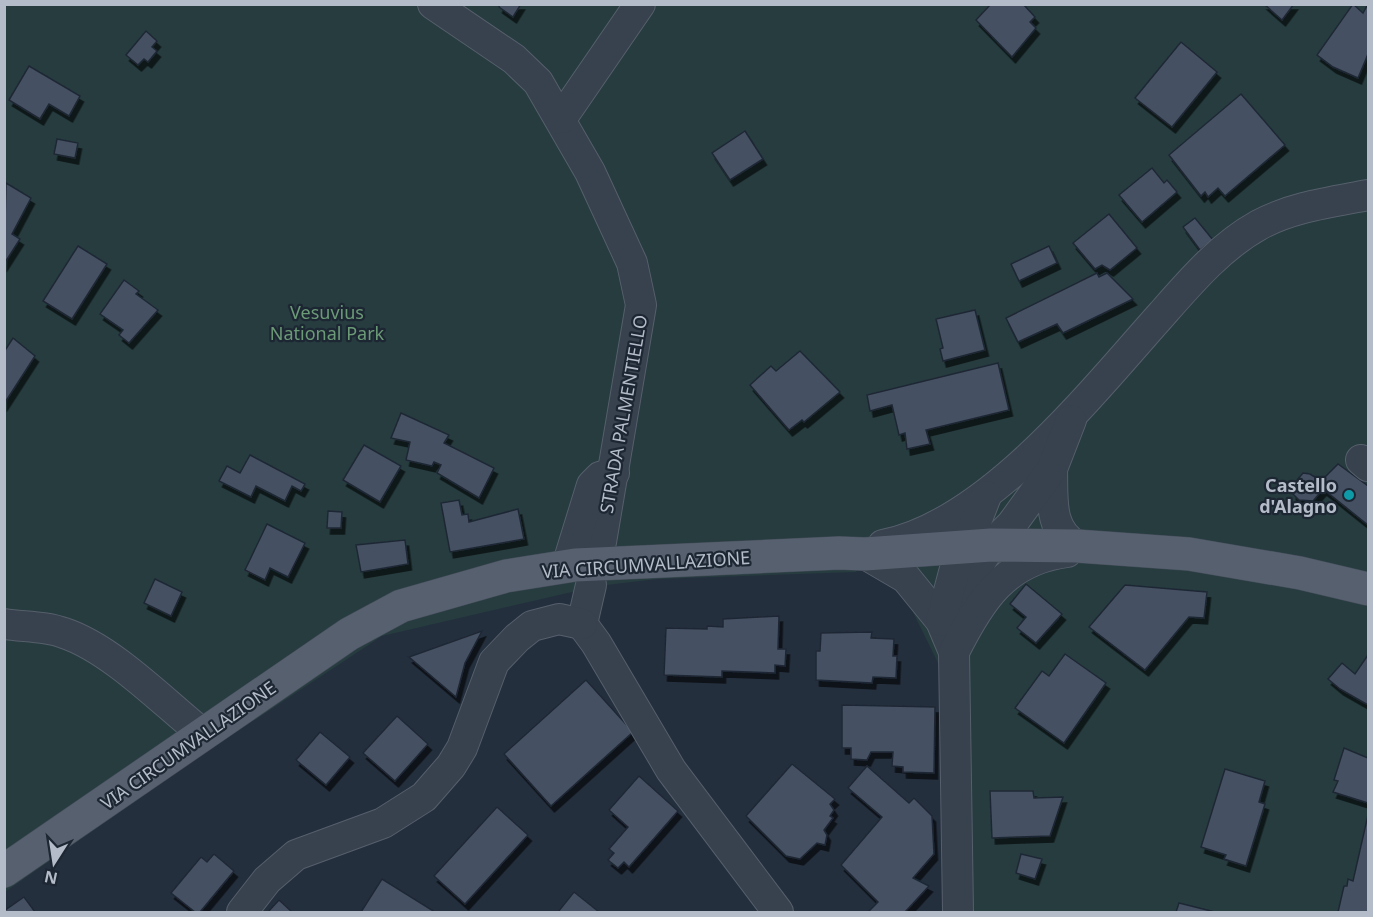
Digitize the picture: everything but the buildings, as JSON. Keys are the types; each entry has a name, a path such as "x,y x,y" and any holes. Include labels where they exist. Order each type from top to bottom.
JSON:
{"main road":[{"name":"VIA CIRCUMVALLAZIONE","path":"4,871 349,634 401,606 506,576 579,576 979,545 1189,554 1300,573 1368,589"}],"street":[{"name":"STRADA PALMENTIELLO","path":"433,4 514,59 538,82 590,172 632,263 641,305 601,542"},
{"path":"561,119 640,4"},
{"path":"852,554 906,541 986,496 1077,409 1181,292 1229,244 1260,225 1292,211 1368,195"},
{"path":"979,545 1012,524 1052,469 1077,409"},
{"path":"1052,469 1053,511 1059,532 1066,540 1086,548"},
{"path":"614,473 600,477 592,485 579,576 582,624 596,643 670,770 778,912"},
{"path":"957,912 954,652 956,620 980,562 979,545 986,496"},
{"path":"956,620 1021,564 1047,555 1086,548"},
{"path":"852,554 906,578 956,620"},
{"path":"242,912 267,880 296,855 383,823 424,796 451,766 462,748 494,662 517,638 532,626 559,619 582,624"},
{"path":"4,624 61,631 81,639 100,650 203,734"}],"green space":[{"name":"Vesuvius National Park","path":"5,5 1368,5 1368,912 946,912 946,679 907,600 861,563 856,572 657,579 598,586 382,636 200,756 5,892"}],"place":[{"name":"Castello d'Alagno","path":"1349,495"}]}
